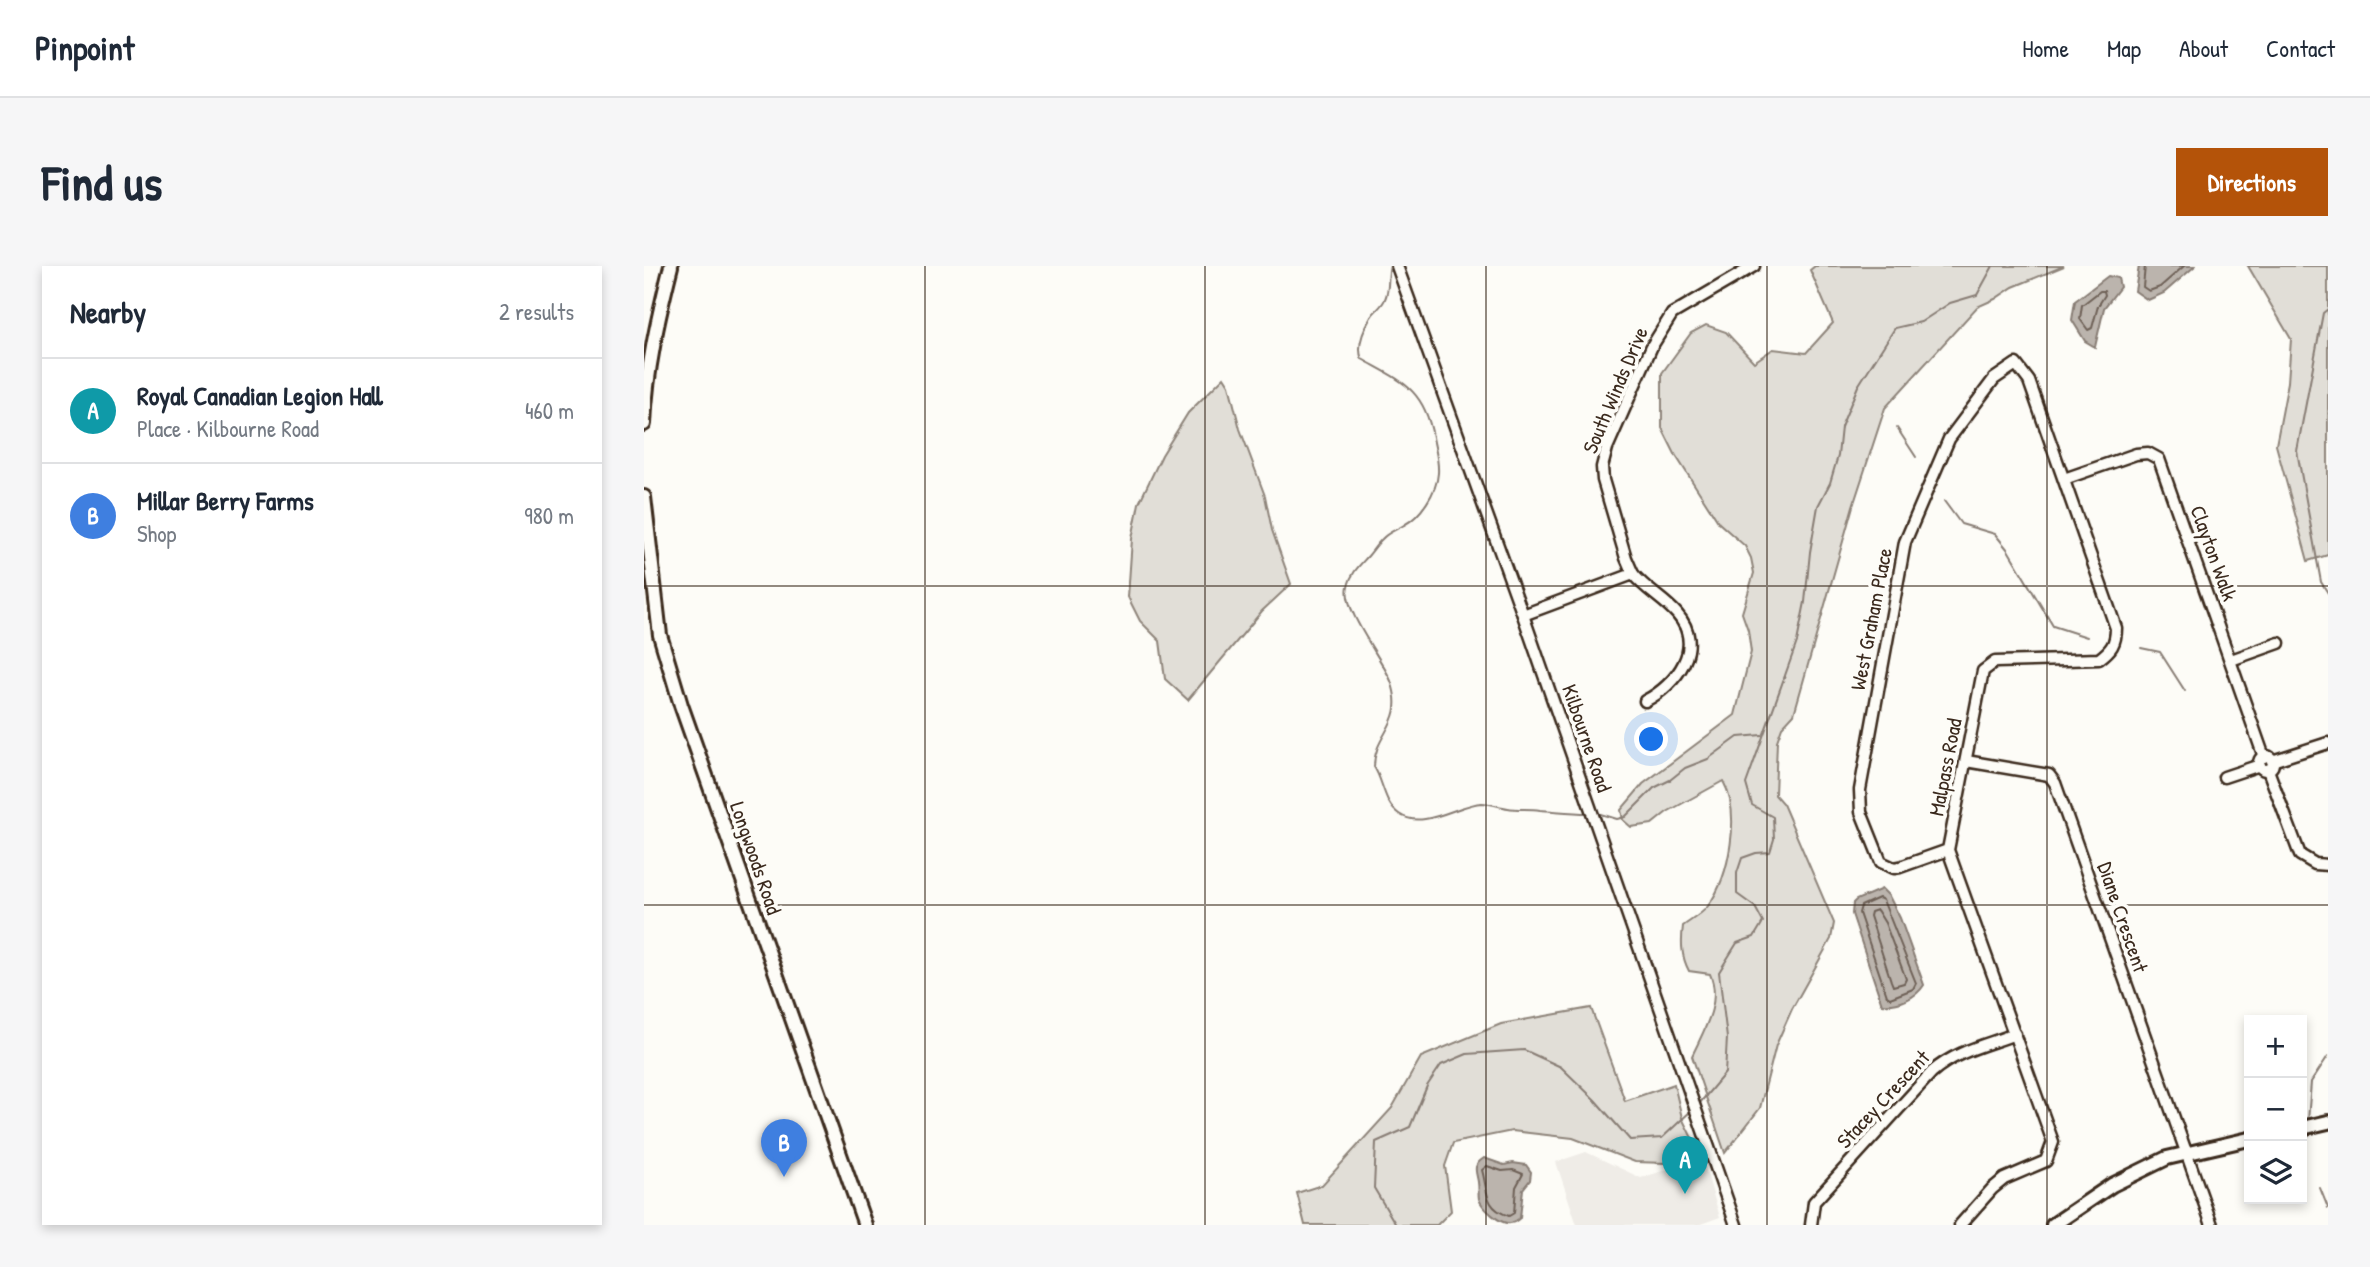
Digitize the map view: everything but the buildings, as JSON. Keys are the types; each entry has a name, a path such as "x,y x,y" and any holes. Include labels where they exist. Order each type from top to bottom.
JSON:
{"main road":[{"path":"644,424 650,323 671,266"},
{"name":"Longwoods Road","path":"644,497 660,635 681,705 865,1225"},
{"path":"2307,1127 2328,1122"},
{"path":"2053,1225 2112,1185 2167,1158 2244,1140"}],"street":[{"name":"Kilbourne Road","path":"1397,266 1523,615 1735,1225"},
{"name":"South Winds Drive","path":"1633,574 1603,481 1602,467 1608,448 1652,346 1672,314 1754,266"},
{"name":"West Graham Place","path":"1948,850 1900,867 1894,868 1881,862 1861,812 1860,790 1866,747 1905,542 1949,439 1994,379 2016,364 2029,381"},
{"name":"Malpass Road","path":"1948,850 1983,671 1995,662 2099,659 2110,651 2116,640 2116,628 2029,381"},
{"name":"Clayton Walk","path":"2064,479 2136,454 2148,453 2159,459 2300,855 2315,864 2328,865"},
{"path":"1523,615 1633,574 1677,614 1686,627 1690,649 1682,668 1668,686 1645,701"},
{"path":"2231,660 2279,643"},
{"path":"2224,777 2328,743"},
{"name":"Diane Crescent","path":"1966,761 2049,775 2054,783 2212,1225"},
{"path":"1948,850 2053,1142 2046,1161 2004,1179 1960,1225"},
{"name":"Stacey Crescent","path":"1811,1225 1814,1202 1932,1072 1945,1060 1962,1052 2015,1034"}],"shaded area":[{"path":"1815,266 2064,266 2013,287 1977,307 1885,408 1853,506 1794,714 1782,727 1777,741 1775,795 1783,804 1834,923 1831,939 1792,1009 1776,1045 1760,1108 1725,1153 1692,1056 1710,1016 1713,984 1710,974 1689,971 1684,960 1682,943 1683,926 1708,906 1716,893 1727,862 1732,827 1728,794 1723,781 1667,812 1652,824 1631,827 1623,820 1621,810 1643,784 1735,715 1751,652 1742,613 1754,573 1751,558 1745,546 1719,523 1676,456 1662,428 1662,373 1691,333 1706,325 1726,332 1754,362 1773,349 1806,353 1833,323 1810,270"},
{"path":"2248,266 2328,266 2328,555 2308,561 2276,445 2288,382 2291,339"},
{"path":"1224,377 1229,385 1240,429 1265,496 1272,530 1291,584 1262,611 1188,700 1165,679 1160,641 1140,621 1128,597 1132,539 1139,503 1162,455 1188,413"},
{"path":"1591,1008 1625,1101 1674,1084 1682,1118 1693,1140 1666,1163 1635,1162 1573,1138 1512,1131 1453,1143 1445,1166 1451,1211 1437,1225 1305,1225 1297,1193 1322,1185 1392,1108 1421,1057 1501,1024"},
{"path":"1586,1152 1641,1178 1702,1158 1720,1217 1698,1225 1577,1225 1556,1162"}],"water":[{"path":"2139,266 2195,266 2164,293 2148,300 2135,291"},
{"path":"2108,276 2118,278 2120,287 2104,308 2095,347 2085,341 2072,320 2075,301"},
{"path":"1882,889 1889,896 1900,918 1924,985 1911,997 1888,1004 1882,1004 1852,914 1856,900"},
{"path":"1484,1158 1504,1165 1526,1165 1531,1172 1530,1180 1523,1189 1520,1218 1514,1222 1506,1223 1497,1219 1479,1199 1476,1169"}],"waterway":[{"path":"1390,266 1387,295 1366,327 1360,343 1360,354 1362,359 1409,388 1424,407 1438,468 1435,488 1422,510 1382,539 1356,570 1348,586 1348,596 1356,620 1386,671 1395,696 1393,718 1375,755 1374,767 1390,804 1399,814 1408,818 1429,818 1482,803 1512,809 1588,813"},
{"path":"1699,1104 1725,1073 1727,1038 1719,972 1737,943 1754,937 1763,922 1755,907 1737,894 1737,873 1742,858 1770,852 1774,839 1773,817 1752,805 1746,784 1797,642 1818,506 1830,483 1838,456 1841,427 1858,386 1895,328 1921,322 1950,303 1977,295 1993,266"},
{"path":"2328,309 2323,313 2297,451 2321,582 2328,593"},
{"path":"1897,428 1916,457"},
{"path":"1944,501 1961,524 1995,534 2008,550 2053,626 2087,637"},
{"path":"2141,648 2160,652 2185,691"},
{"path":"1597,813 1617,819 1625,817 1654,788 1685,768 1708,759 1738,737 1762,735"},
{"path":"1396,1225 1374,1188 1376,1142 1410,1127 1427,1086 1441,1065 1467,1054 1524,1050 1561,1067 1630,1140 1662,1138 1692,1110"},
{"path":"2308,1121 2311,1082 2328,1056"},
{"path":"2320,1188 2328,1208"}],"place":[{"name":"Millar Berry Farms","path":"784,1177"},
{"name":"Royal Canadian Legion Hall","path":"1685,1194"}]}
